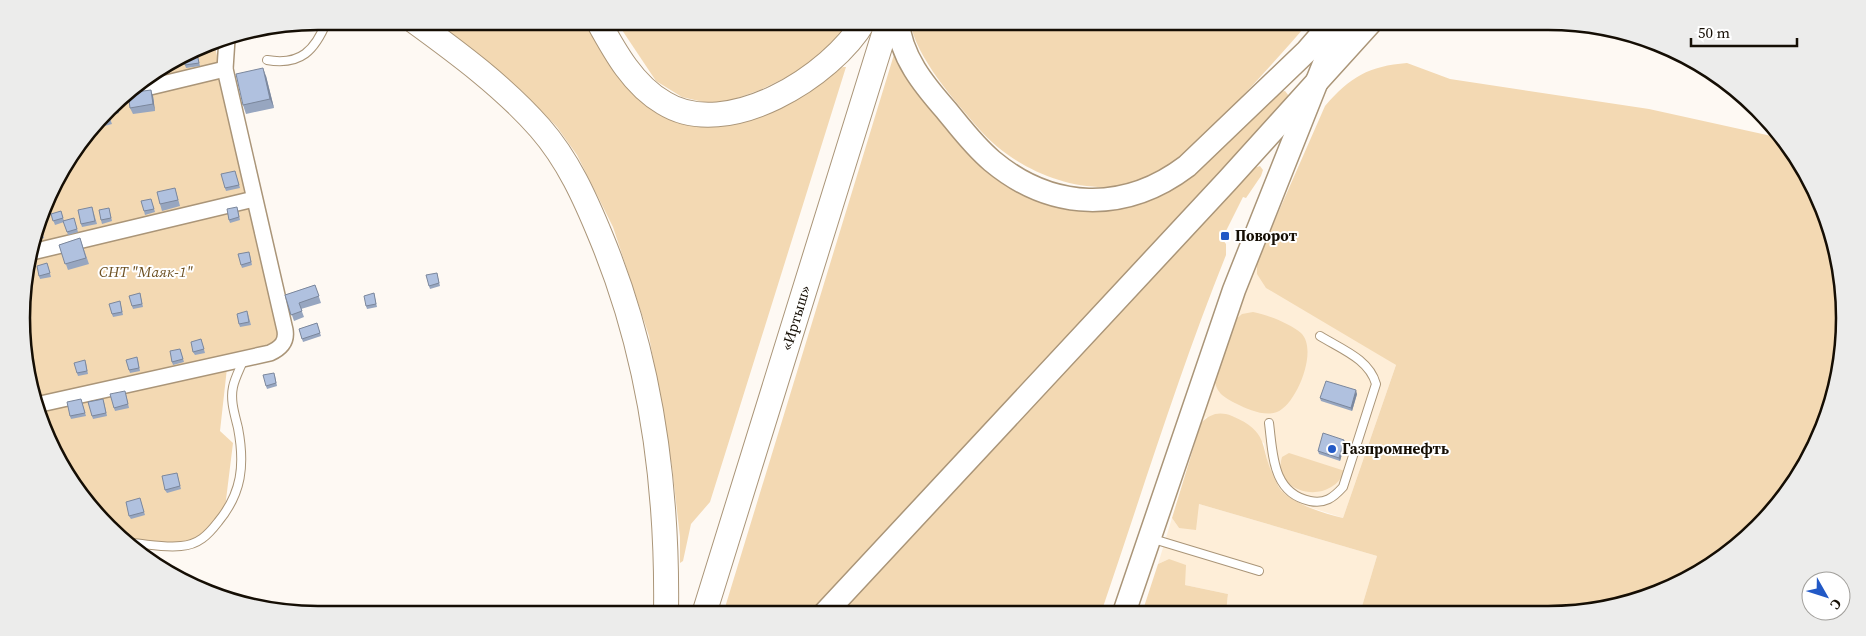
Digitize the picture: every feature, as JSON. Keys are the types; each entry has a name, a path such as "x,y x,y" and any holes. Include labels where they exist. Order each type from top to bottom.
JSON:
{"highway":[{"path":"426,30 480,72 541,129 569,168 597,228 631,322 645,380 661,496 666,606"},
{"path":"603,30 621,59 642,87 672,107 690,113 706,114 736,111 770,99 794,87 817,72 840,53 857,30"},
{"name":"«Иртыш»","path":"691,606 868,30"},
{"name":"«Иртыш»","path":"706,606 885,30"}],"main road":[{"path":"900,30 906,53 927,87 990,159 1017,178 1036,188 1070,198 1104,200 1137,194 1173,177 1187,166 1307,51 1325,30"},
{"path":"1126,606 1234,290 1337,30"},
{"path":"831,606 1222,187 1364,30"}],"street":[{"path":"43,403 278,350 286,337 225,70 226,45"},
{"path":"145,88 225,70"},
{"path":"38,250 254,199"}],"lane":[{"path":"267,60 280,63 308,53 318,42 323,30"},
{"path":"1269,423 1274,468 1284,488 1302,499 1321,503 1334,497 1343,487 1376,384 1372,371 1359,360 1320,336"},
{"path":"140,544 181,546 197,542 206,537 227,512 238,491 242,462 238,428 233,414 233,387 244,358"},
{"path":"1150,538 1258,571"}],"shaded area":[{"path":"1257,261 1358,340 1396,365 1343,518 1303,505 1281,491 1268,466 1264,443 1206,417 1201,423 1214,377"},
{"path":"1199,504 1377,556 1362,606 1227,606 1228,594 1185,585 1169,559 1158,564 1172,518 1179,528"}],"green space":[{"path":"447,30 599,30 684,122 806,91 843,67 846,67 710,502 691,524 683,561 680,563 680,537 672,467 649,336 613,227 577,155 557,127 522,91"},
{"path":"622,30 848,30 810,66 760,90 726,102 703,102 682,97 656,81"},
{"path":"912,30 1302,30 1245,93 1174,164 1150,178 1125,185 1098,187 1071,183 1045,175 1020,163 998,147 959,106 928,64"},
{"path":"896,48 990,169 1134,203 1278,92 1285,91 1289,96 1281,108 818,606 725,606"},
{"name":"СНТ \"Маяк-1\"","path":"216,49 279,341 224,358 227,368 220,431 233,443 225,508 196,544 135,540 101,508 69,462 45,411 32,356 30,318 32,280 45,225 60,191 79,158 101,128 128,101 174,69"},
{"path":"1407,63 1450,79 1649,109 1771,136 1797,174 1821,225 1834,280 1836,318 1834,356 1826,393 1814,428 1797,462 1765,508 1738,535 1692,567 1641,591 1586,604 1548,606 1362,606 1377,556 1199,504 1196,530 1179,528 1172,518 1201,423 1208,417 1227,414 1245,422 1259,435 1270,468 1278,486 1283,492 1304,505 1343,518 1396,365 1266,288 1257,274 1257,261 1325,106 1352,80 1371,70"},
{"path":"1260,166 1263,170 1261,176 1246,198 1243,197 1222,239 1226,244 1226,255 1177,388 1103,606 845,606 1243,179 1254,168"},
{"path":"1253,312 1272,317 1301,333 1306,341 1308,352 1303,376 1291,399 1277,412 1267,414 1256,412 1224,397 1216,387 1214,377 1235,320 1242,314"},
{"path":"1289,453 1345,471 1337,482 1327,489 1315,492 1303,491 1293,487 1285,479 1281,469 1282,457"},
{"path":"1169,559 1186,565 1185,585 1228,594 1227,606 1144,606 1158,564"}],"building":[{"path":"198,57 199,63 185,65 185,63"},
{"path":"263,68 270,99 243,105 236,74"},
{"path":"151,90 153,104 130,108 129,100 141,91"},
{"path":"235,171 239,185 225,188 221,174"},
{"path":"175,188 178,200 160,204 157,192"},
{"path":"151,199 154,209 144,211 141,201"},
{"path":"92,207 95,221 81,224 78,210"},
{"path":"237,207 239,217 229,220 227,209"},
{"path":"109,208 111,218 101,220 99,210"},
{"path":"61,211 63,218 53,221 51,214"},
{"path":"74,218 77,229 67,232 63,221"},
{"path":"80,238 86,258 65,264 59,245"},
{"path":"249,252 251,262 241,265 238,254"},
{"path":"47,263 50,273 39,276 37,266"},
{"path":"437,273 439,283 429,286 426,275"},
{"path":"315,285 319,296 299,303 302,311 291,315 285,295"},
{"path":"140,293 142,304 132,306 129,296"},
{"path":"374,293 376,304 366,306 364,296"},
{"path":"120,301 122,312 112,314 109,304"},
{"path":"247,311 249,322 239,324 237,314"},
{"path":"317,323 320,333 302,339 299,329"},
{"path":"201,339 204,349 193,352 191,342"},
{"path":"180,349 183,359 172,362 170,351"},
{"path":"137,357 139,368 129,370 126,360"},
{"path":"85,360 87,371 77,373 74,363"},
{"path":"274,373 276,383 266,386 263,375"},
{"path":"1326,381 1356,390 1351,408 1320,398"},
{"path":"125,391 128,404 114,408 110,394"},
{"path":"81,399 85,413 70,416 67,402"},
{"path":"103,399 106,413 92,416 88,402"},
{"name":"Газпромнефть","path":"1323,433 1344,440 1339,458 1318,451"},
{"path":"177,473 180,486 165,490 162,476"},
{"path":"140,498 144,512 129,516 126,502"}],"place":[{"name":"Поворот","path":"1225,236"},
{"name":"Газпромнефть","path":"1332,449"}]}
